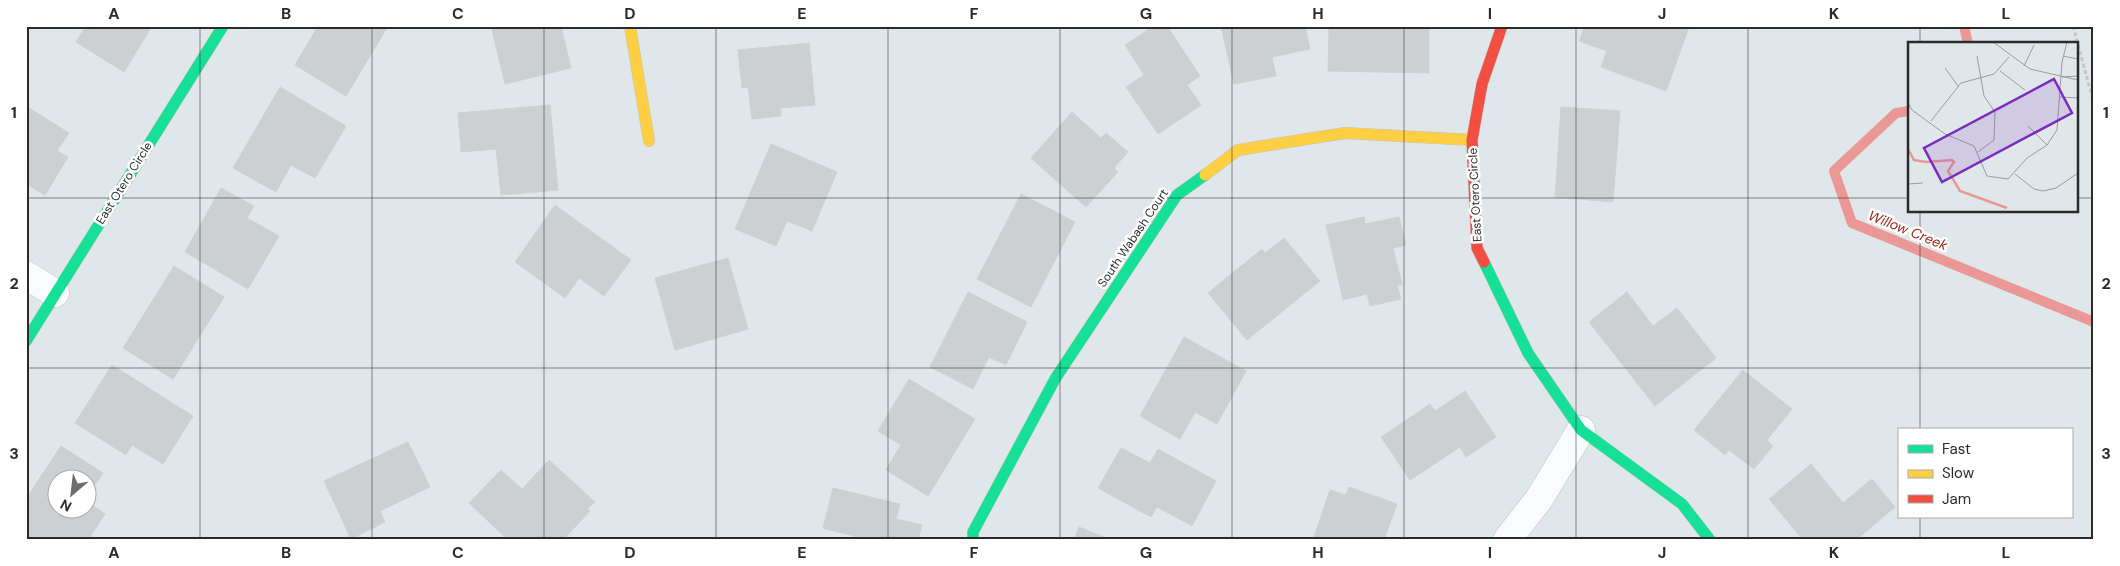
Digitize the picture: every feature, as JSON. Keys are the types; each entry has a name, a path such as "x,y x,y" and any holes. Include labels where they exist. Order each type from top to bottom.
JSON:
{"street":[{"name":"East Otero Circle","path":"26,341 223,26"},
{"path":"630,26 649,141"},
{"name":"East Otero Circle","path":"1502,26 1482,84 1472,140 1477,248 1528,353 1581,430 1682,504 1710,540"},
{"name":"South Wabash Court","path":"973,540 973,532 1055,379 1177,195 1238,150 1345,133 1472,140"},
{"path":"26,275 55,293"},
{"path":"1507,540 1539,499 1581,430"}],"path":[{"path":"2073,26 2077,42"},
{"path":"2078,45 2094,104"}],"building":[{"path":"86,26 152,26 124,72 76,42"},
{"path":"318,26 388,26 346,96 295,65"},
{"path":"491,26 561,26 571,68 505,84"},
{"path":"1154,26 1167,26 1200,76 1187,85 1201,105 1158,134 1126,87 1144,75 1125,45"},
{"path":"1221,26 1305,26 1310,49 1272,57 1276,76 1234,84"},
{"path":"1329,26 1429,26 1429,73 1328,71"},
{"path":"1585,26 1679,26 1688,30 1666,91 1601,67 1607,51 1579,41"},
{"path":"809,43 815,105 780,108 781,116 752,119 748,87 742,88 738,50"},
{"path":"280,87 346,126 315,178 291,165 276,192 233,168"},
{"path":"550,105 558,190 501,195 496,149 461,152 458,113"},
{"path":"26,106 69,133 57,151 68,157 45,195 26,184"},
{"path":"1561,107 1620,111 1613,202 1555,197"},
{"path":"1072,112 1101,138 1106,133 1128,152 1114,168 1118,172 1086,207 1031,158"},
{"path":"771,144 837,172 812,231 787,221 776,246 735,229"},
{"path":"221,188 254,206 247,218 279,236 248,289 185,252"},
{"path":"1021,194 1075,222 1031,307 977,279"},
{"path":"555,205 631,260 604,296 579,278 565,298 515,262"},
{"path":"1364,217 1365,224 1399,217 1406,245 1393,248 1402,284 1397,285 1401,299 1370,306 1367,294 1343,300 1326,225"},
{"path":"1284,238 1320,281 1247,340 1208,293 1262,249 1265,253"},
{"path":"728,258 748,329 675,350 655,278"},
{"path":"174,266 224,297 173,379 123,348"},
{"path":"968,292 1027,322 1006,365 989,357 973,389 930,367"},
{"path":"1627,292 1653,326 1677,308 1716,358 1655,406 1589,322"},
{"path":"1184,337 1246,371 1217,424 1195,412 1180,439 1140,416"},
{"path":"112,365 193,416 163,464 132,445 126,455 75,423"},
{"path":"1743,370 1792,409 1767,440 1773,446 1754,469 1729,450 1725,455 1694,430"},
{"path":"909,379 975,419 928,496 886,470 901,445 878,431"},
{"path":"1465,391 1496,437 1466,457 1460,447 1410,480 1381,437 1430,404 1435,411"},
{"path":"408,442 430,487 380,511 385,522 351,539 324,481"},
{"path":"61,446 95,468 48,468 48,518 98,518 98,509 105,514 88,540 28,540 26,539 26,499"},
{"path":"1121,448 1150,463 1158,449 1216,481 1192,526 1157,507 1151,517 1098,488"},
{"path":"549,460 595,502 587,509 590,511 563,540 508,540 469,503 501,470 522,489"},
{"path":"1811,464 1843,503 1872,479 1895,507 1856,540 1803,540 1769,499"},
{"path":"98,470 103,473 98,480"},
{"path":"1349,487 1397,504 1384,540 1313,540 1330,490 1346,495"},
{"path":"833,488 900,504 896,519 922,525 918,540 861,540 862,538 823,528"},
{"path":"1079,527 1111,540 1074,540"}],"waterway":[{"name":"Willow Creek","path":"1964,26 1968,42"},
{"name":"Willow Creek","path":"1908,111 1896,113 1834,171 1852,223 2094,322"}],"traffic: fast":[{"path":"26,341 223,26"},
{"path":"973,540 973,532 1055,379 1177,195 1205,175"},
{"path":"1484,262 1528,353 1581,430 1682,504 1710,540"}],"traffic: slow":[{"path":"630,26 649,141"},
{"path":"1205,175 1238,150 1345,133 1472,140"}],"traffic: jam":[{"path":"1484,262 1477,248 1472,140 1482,84 1502,26"}]}
